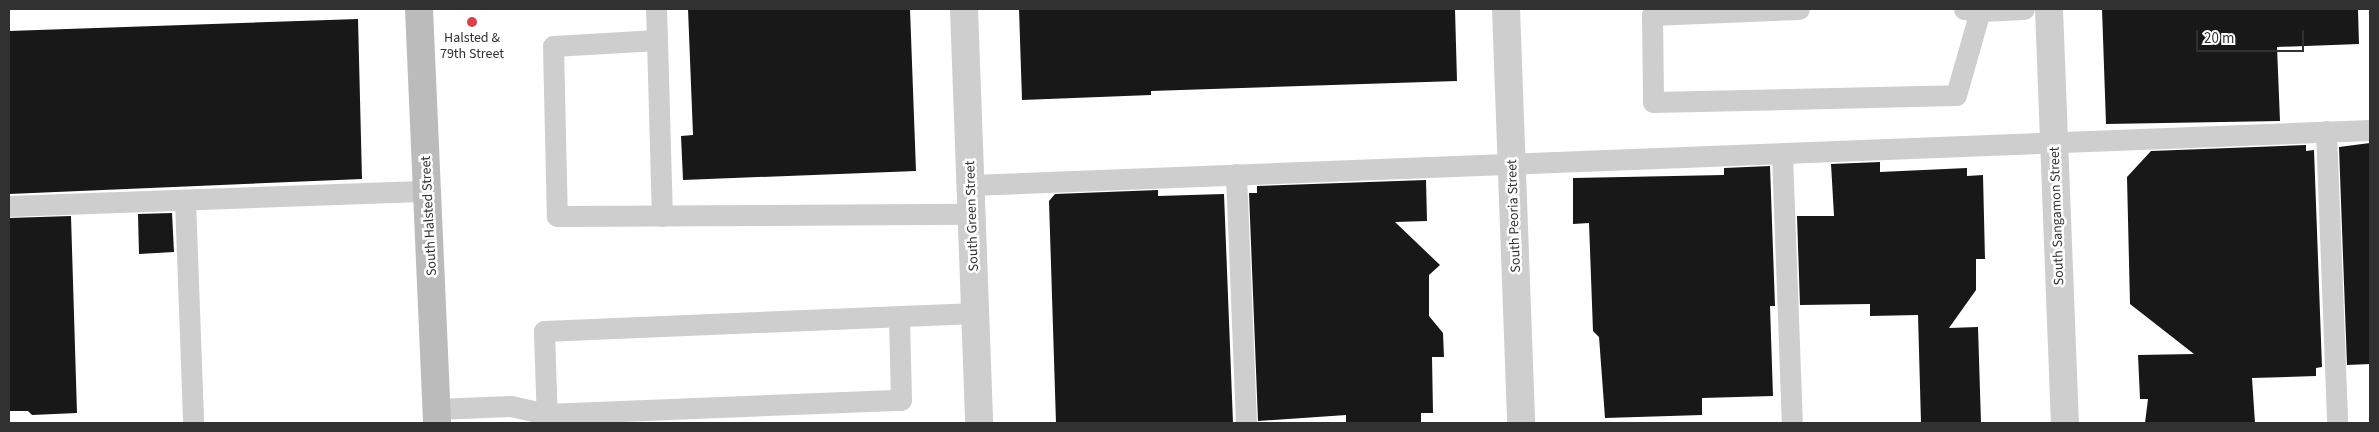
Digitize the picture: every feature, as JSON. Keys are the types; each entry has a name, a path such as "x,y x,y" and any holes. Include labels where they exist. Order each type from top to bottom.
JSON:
{"main road":[{"name":"South Halsted Street","path":"419,9 437,416"}],"street":[{"name":"South Green Street","path":"964,9 979,423"},
{"name":"South Peoria Street","path":"1506,9 1521,423"},
{"name":"South Sangamon Street","path":"2049,9 2065,423"}],"lane":[{"path":"656,9 662,216"},
{"path":"1799,9 1652,15 1653,102 1956,95 1972,10 2024,9"},
{"path":"657,40 553,46 557,216 972,214"},
{"path":"970,185 2370,130"},
{"path":"2326,131 2337,423"},
{"path":"1782,154 1792,423"},
{"path":"1236,174 1246,423"},
{"path":"9,206 428,191"},
{"path":"185,200 193,423"},
{"path":"546,418 544,331 899,318 975,313"},
{"path":"437,416 511,406 546,418 900,400 899,318"}],"building":[{"path":"688,9 910,9 916,171 683,180 681,136 693,135"},
{"path":"1019,9 1455,9 1457,81 1151,91 1151,95 1022,100"},
{"path":"2102,9 2358,9 2359,44 2277,47 2280,121 2106,124"},
{"path":"358,19 362,179 9,194 9,31"},
{"path":"2370,143 2370,364 2347,365 2339,147"},
{"path":"2306,145 2306,151 2314,150 2322,367 2316,368 2316,376 2252,378 2255,423 2145,423 2148,399 2140,399 2138,355 2194,354 2130,304 2127,177 2151,151"},
{"path":"1880,162 1880,172 1967,168 1967,176 1983,175 1985,259 1976,259 1976,290 1949,328 1978,327 1981,423 1921,423 1918,315 1870,316 1870,304 1800,305 1797,216 1834,216 1831,164"},
{"path":"1770,166 1775,306 1770,306 1773,396 1702,398 1702,415 1605,418 1599,337 1593,331 1589,223 1573,224 1573,178 1724,175 1724,168"},
{"path":"1426,180 1427,221 1395,222 1440,265 1429,275 1429,316 1443,333 1444,357 1432,357 1433,413 1421,413 1421,423 1346,423 1346,415 1258,421 1249,193 1257,193 1257,186"},
{"path":"1158,190 1158,196 1224,194 1233,423 1056,423 1049,201 1055,194"},
{"path":"172,213 174,252 139,254 138,214"},
{"path":"71,216 77,413 32,415 28,411 9,411 9,218"}],"place":[{"name":"Halsted & 79th Street","path":"472,22"}]}
